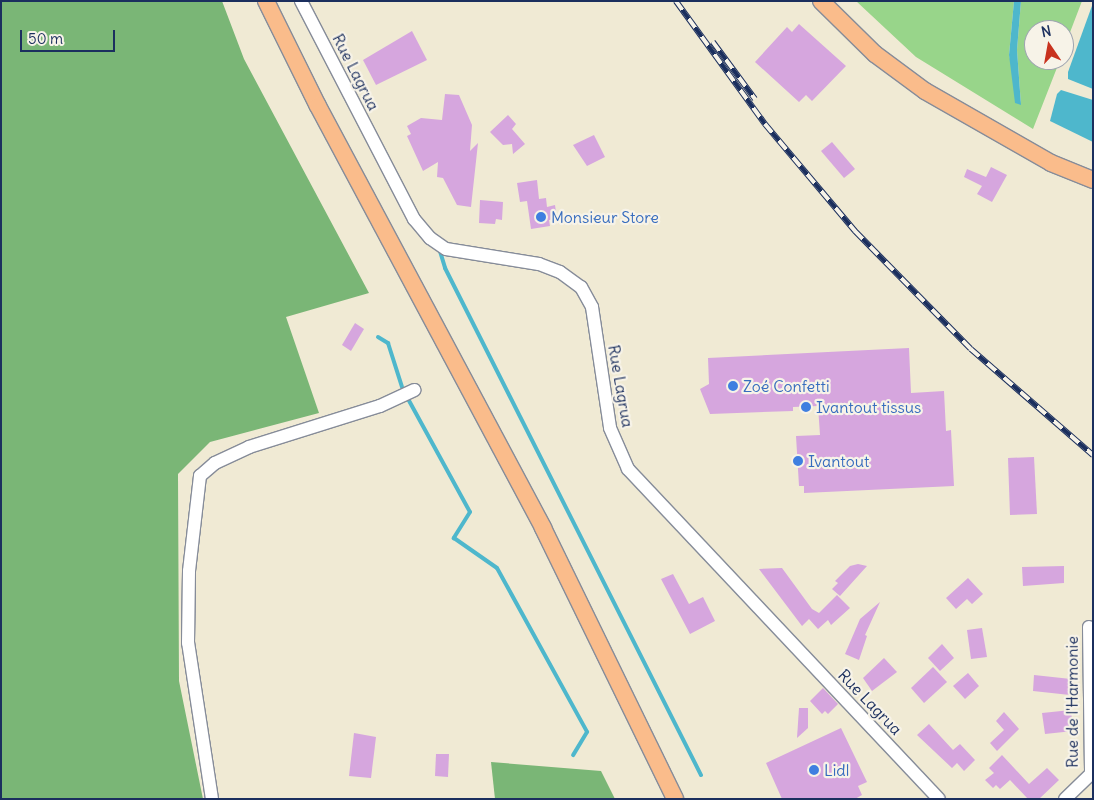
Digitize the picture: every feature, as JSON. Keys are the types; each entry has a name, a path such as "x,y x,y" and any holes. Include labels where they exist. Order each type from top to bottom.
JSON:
{"main road":[{"path":"266,1 322,115 543,528 675,799"},
{"path":"821,1 875,54 925,91 1051,163 1093,180"}],"street":[{"name":"Rue Lagrua","path":"301,1 414,219 430,238 446,249 539,264 560,272 581,287 592,307 610,428 628,469 939,799"},
{"path":"212,799 188,644 189,571 200,476 215,463 249,447 380,406 415,390"},
{"name":"Rue de l'Harmonie","path":"1065,799 1092,773 1089,627"}],"green space":[{"path":"1,1 222,1 244,59 369,293 286,317 319,413 210,442 178,474 179,681 203,799 1,799"},
{"path":"856,1 1014,1 1009,55 1021,105 1017,50 1021,1 1082,1 1074,22 1074,20 1024,20 1024,70 1056,70 1033,129 916,57"},
{"path":"491,762 601,771 615,799 495,799"}],"water":[{"path":"1014,1 1021,1 1017,50 1021,105 1015,103 1009,55"},
{"path":"1093,3 1093,89 1068,79 1069,70 1074,70 1074,55"},
{"path":"1061,90 1093,100 1093,142 1050,121 1057,94"}],"building":[{"path":"799,24 846,66 812,101 806,95 799,102 755,62 787,27 792,32"},
{"path":"412,31 427,60 376,85 363,60"},
{"path":"445,94 459,95 472,125 470,151 478,143 471,207 457,205 443,178 437,177 438,162 423,171 407,136 411,134 407,126 421,118 442,120"},
{"path":"508,115 516,124 512,129 525,144 513,154 512,144 503,145 490,132"},
{"path":"594,135 605,157 587,166 573,145"},
{"path":"832,142 855,169 844,178 821,151"},
{"path":"991,167 1007,175 992,202 977,194 982,186 964,177 967,169 986,177"},
{"path":"537,180 539,199 546,198 547,207 555,205 557,219 549,220 550,226 531,229 527,201 520,202 517,183"},
{"path":"480,200 503,202 502,220 496,219 495,224 479,223"},
{"path":"355,323 364,329 351,351 342,345"},
{"path":"909,348 911,393 944,391 946,431 951,430 954,486 804,493 804,486 799,486 796,436 820,435 818,406 793,407 793,411 710,414 700,389 709,384 708,358"},
{"path":"1034,457 1037,514 1010,515 1008,458"},
{"path":"858,564 867,566 840,596 832,589 838,583 835,581 850,566"},
{"path":"1064,566 1064,583 1023,586 1022,567"},
{"path":"782,568 812,609 819,613 837,595 850,608 831,625 828,620 818,629 809,619 802,626 759,569"},
{"path":"673,574 689,604 703,597 715,621 690,634 661,579"},
{"path":"968,578 983,594 972,604 967,599 956,609 946,598"},
{"path":"880,602 865,635 867,636 859,660 845,654 860,619"},
{"path":"982,628 987,657 971,659 967,630"},
{"path":"942,644 954,658 940,671 928,658"},
{"path":"884,658 897,672 872,691 863,678"},
{"path":"933,667 947,682 924,703 911,688"},
{"path":"968,673 979,686 965,699 953,686"},
{"path":"1034,675 1071,679 1070,695 1033,691"},
{"path":"823,688 838,704 828,714 825,711 822,714 810,701"},
{"path":"799,708 808,708 808,728 797,738"},
{"path":"1071,710 1073,731 1045,734 1042,713"},
{"path":"1004,712 1019,729 997,751 990,743 1004,730 996,721"},
{"path":"929,724 953,750 960,744 975,760 964,771 957,763 952,768 917,735"},
{"path":"841,728 867,782 858,786 862,795 855,799 782,799 766,763"},
{"path":"354,733 376,737 371,778 349,776"},
{"path":"436,754 449,754 448,777 435,776"},
{"path":"1002,755 1029,784 1047,768 1059,780 1039,799 1028,799 1010,780 1000,789 996,785 993,788 985,780 994,773 989,768"}],"waterway":[{"path":"439,248 445,268 701,775"},
{"path":"378,337 388,343 402,387"},
{"path":"407,397 470,512 454,538 497,568 587,732 573,755"}],"railway":[{"path":"676,1 765,124 855,231 971,349 1093,455"},
{"path":"713,42 755,99"}],"place":[{"name":"Monsieur Store","path":"541,217"},
{"name":"Zoé Confetti","path":"733,386"},
{"name":"Ivantout tissus","path":"806,407"},
{"name":"Ivantout","path":"798,461"},
{"name":"Lidl","path":"814,770"}]}
